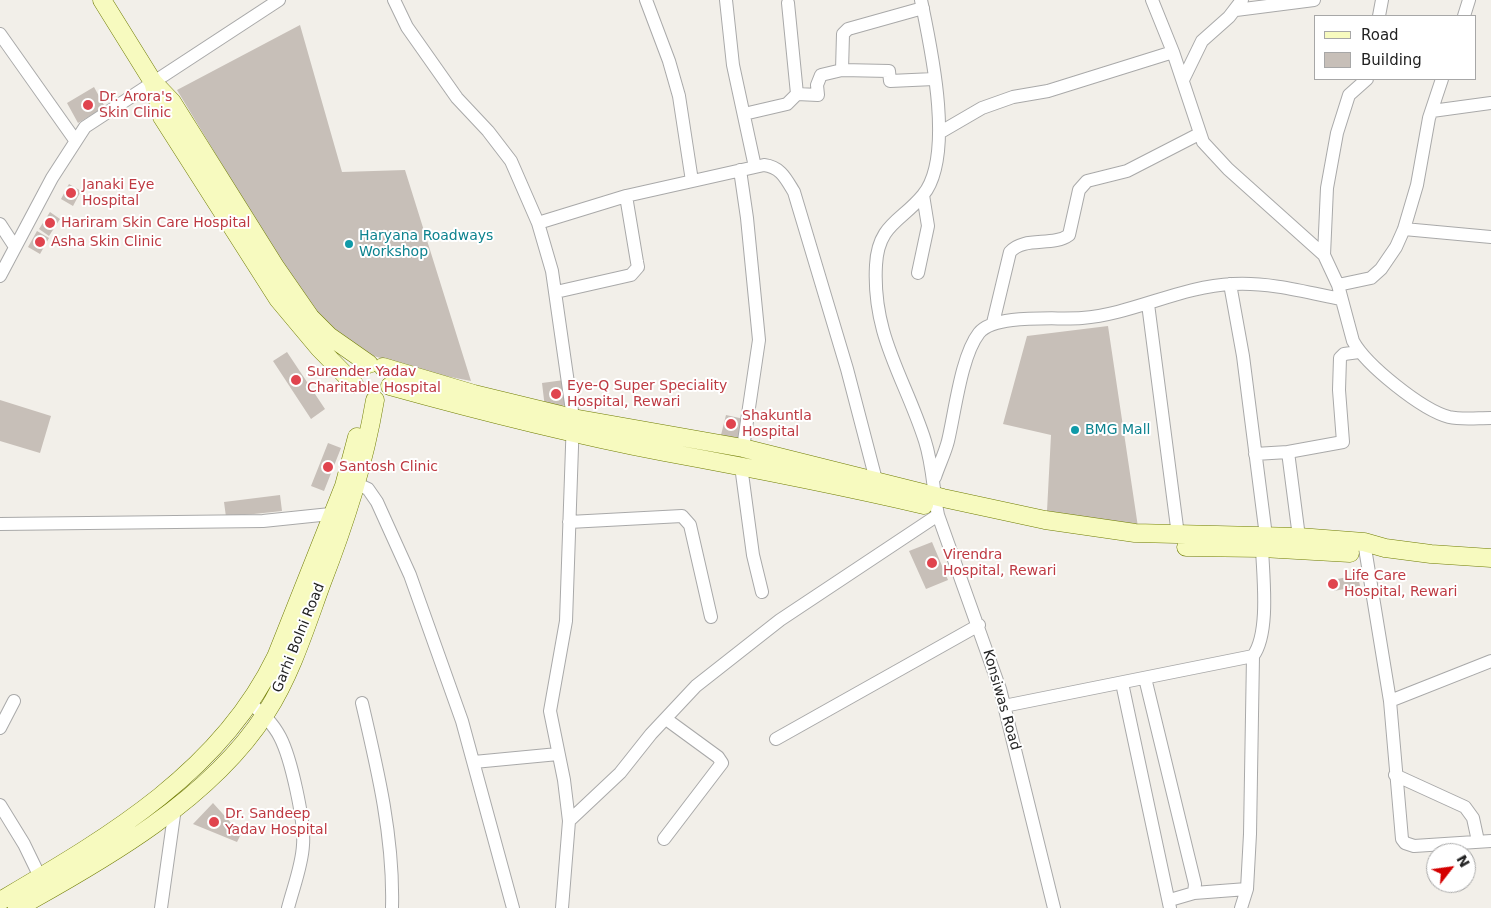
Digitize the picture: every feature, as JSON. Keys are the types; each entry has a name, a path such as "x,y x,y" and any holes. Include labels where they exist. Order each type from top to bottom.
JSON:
{"main road":[{"path":"102,0 153,82 172,102 276,268 310,317 329,336 388,372 390,386 382,397 371,400 356,390 354,384 319,348 278,299 162,116 153,82"},
{"path":"354,384 358,371 376,365 572,425"},
{"path":"390,386 472,409 572,425 876,480 937,506 1135,533 1385,548 1491,558"},
{"name":"Garhi Bolni Road","path":"17,908 134,840 175,808 221,767 265,715 290,669 352,481 371,400"},
{"path":"742,457 813,479 1092,539 1153,546 1264,542 1300,537 1365,548"},
{"name":"Garhi Bolni Road","path":"0,901 102,839 169,789 205,758 230,731 250,703 276,657 340,513"}],"street":[{"path":"0,276 75,140 85,127 279,0"},
{"path":"394,0 407,27 457,98 505,151 519,177 538,223 556,292 572,425 564,638 550,698 550,711 566,789 569,822 562,908"},
{"path":"646,0 669,60 679,96 692,181"},
{"path":"726,0 733,65 755,167"},
{"path":"1152,0 1174,52 1199,134 1224,165 1324,255 1338,285 1359,352 1399,388 1437,413 1450,417 1491,418"},
{"path":"1183,80 1202,41 1239,5 1314,0"},
{"path":"1379,15 1382,0"},
{"path":"1464,15 1470,0"},
{"path":"788,3 797,94"},
{"path":"569,822 620,773 696,686 780,620 937,506 934,478 924,438 883,333 876,285 878,252 884,236 894,221 923,195 938,164 940,133 934,79 922,4 848,29 843,34 842,70"},
{"path":"0,34 75,140"},
{"path":"940,133 982,108 1013,97 1048,91 1174,52"},
{"path":"744,114 787,104 797,94 818,94 817,85 822,75 842,70 889,71 890,80 934,79"},
{"path":"1324,255 1328,180 1338,133 1349,95 1366,80"},
{"path":"1338,285 1371,278 1396,247 1404,229 1417,185 1432,111 1442,80"},
{"path":"1432,111 1491,103"},
{"path":"993,323 1010,252 1018,246 1058,240 1069,235 1079,190 1082,185 1128,171 1199,134"},
{"path":"538,223 626,196 764,164 775,167 781,172 794,192 847,369 876,480"},
{"path":"740,170 747,218 759,340 742,457 753,555 762,592"},
{"path":"918,272 928,226 923,195"},
{"path":"556,292 631,276 635,272 638,262 626,196"},
{"path":"0,224 15,247"},
{"path":"1404,229 1491,237"},
{"path":"934,478 947,444 970,352 979,334 993,323 1094,317 1213,286 1230,284 1248,283 1341,299"},
{"path":"1230,284 1243,356 1264,542 1261,641 1253,656 1253,760 1247,889 1241,908"},
{"path":"1148,304 1178,535"},
{"path":"1255,454 1288,452 1343,442 1339,390 1340,358 1344,354 1359,352"},
{"path":"1288,452 1300,537"},
{"path":"352,481 368,489 377,502 410,574 462,721 513,908"},
{"name":"Konsiwas Road","path":"937,506 979,625 1004,706 1054,908"},
{"path":"0,524 253,521 340,513"},
{"path":"569,522 682,516 690,525 711,617"},
{"path":"1365,548 1390,701 1395,775 1401,833 1405,843 1414,846 1485,841 1466,807 1395,775"},
{"path":"776,739 979,625"},
{"path":"1004,706 1253,656"},
{"path":"1390,701 1491,661"},
{"path":"1145,678 1195,884 1194,893"},
{"path":"1122,683 1170,904 1194,893 1247,889"},
{"path":"0,728 14,701"},
{"path":"250,703 265,715 280,736 285,747 304,838 301,858 288,908"},
{"path":"362,703 377,768 390,850 392,908"},
{"path":"664,839 722,763 718,757 666,719"},
{"path":"474,762 558,754"},
{"path":"0,805 24,844 40,877"},
{"path":"161,908 175,808"}],"building":[{"name":"Haryana Roadways Workshop","path":"300,25 342,172 405,170 471,381 435,374 353,350 314,317 177,90"},
{"path":"94,87 105,107 78,123 67,103"},
{"path":"69,184 81,191 73,206 61,199"},
{"path":"50,212 60,219 49,236 39,229"},
{"path":"37,231 49,238 40,254 28,247"},
{"name":"BMG Mall","path":"1108,326 1138,527 1047,511 1051,435 1003,424 1027,336"},
{"path":"287,352 325,409 311,419 273,361"},
{"path":"564,380 568,405 545,408 542,383"},
{"path":"0,400 51,416 40,453 0,441"},
{"path":"726,415 744,419 737,444 720,439"},
{"path":"328,443 341,448 324,491 311,486"},
{"path":"280,495 282,511 226,517 224,502"},
{"path":"932,542 948,580 926,589 909,551"},
{"path":"1358,575 1360,586 1334,591 1332,580"},
{"path":"213,803 241,834 237,842 193,824"}],"place":[{"name":"Dr. Arora's Skin Clinic","path":"88,105"},
{"name":"Janaki Eye Hospital","path":"71,193"},
{"name":"Hariram Skin Care Hospital","path":"50,223"},
{"name":"Asha Skin Clinic","path":"40,242"},
{"name":"Haryana Roadways Workshop","path":"349,244"},
{"name":"Surender Yadav Charitable Hospital","path":"296,380"},
{"name":"Eye-Q Super Speciality Hospital, Rewari","path":"556,394"},
{"name":"Shakuntla Hospital","path":"731,424"},
{"name":"BMG Mall","path":"1075,430"},
{"name":"Santosh Clinic","path":"328,467"},
{"name":"Virendra Hospital, Rewari","path":"932,563"},
{"name":"Life Care Hospital, Rewari","path":"1333,584"},
{"name":"Dr. Sandeep Yadav Hospital","path":"214,822"}]}
